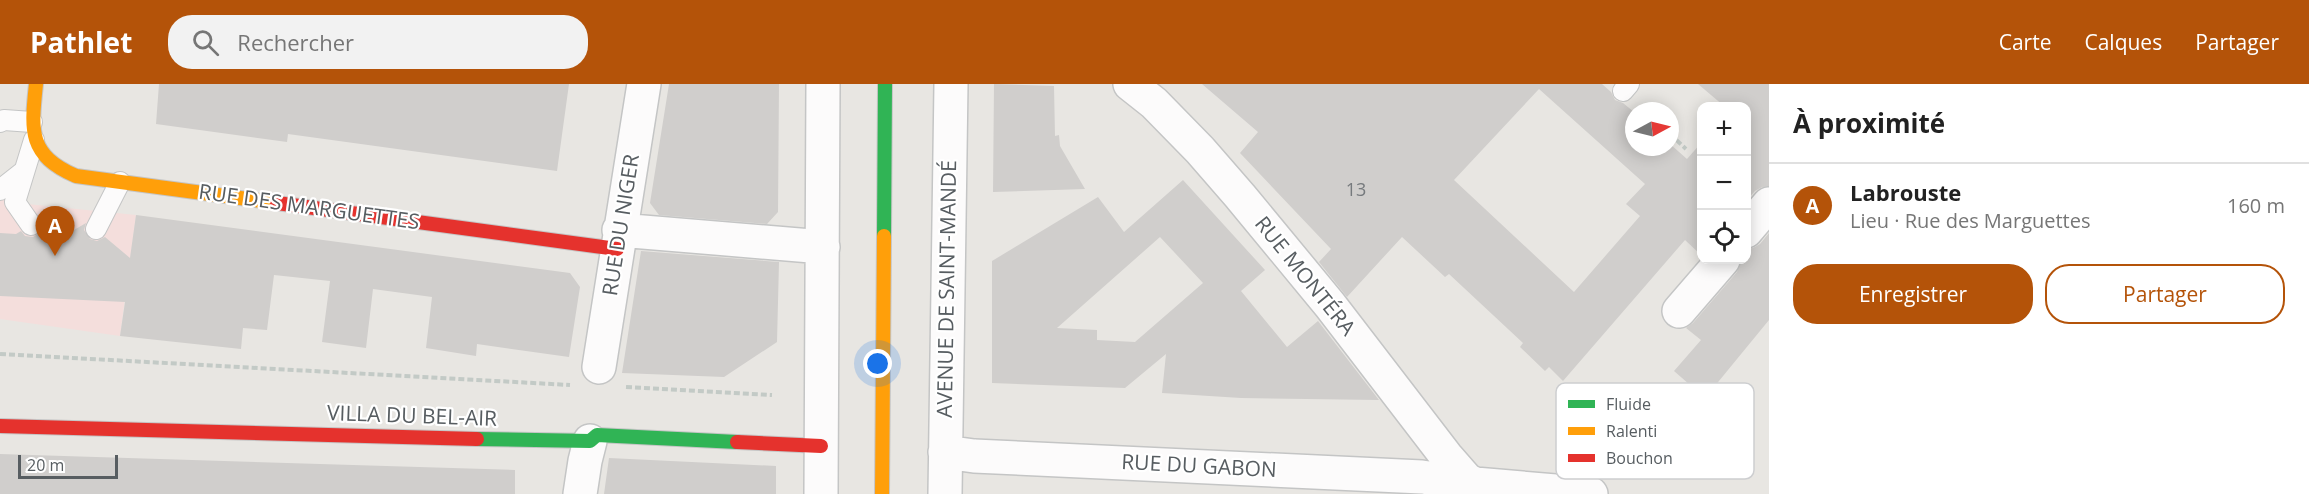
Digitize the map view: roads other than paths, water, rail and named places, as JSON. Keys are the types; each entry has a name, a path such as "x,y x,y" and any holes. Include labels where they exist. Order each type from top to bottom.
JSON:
{"street":[{"path":"33,131 36,84"},
{"name":"RUE DU NIGER","path":"609,377 618,239 644,84"},
{"path":"821,494 823,84"},
{"path":"882,494 885,84"},
{"name":"AVENUE DE SAINT-MANDÉ","path":"945,494 951,84"},
{"name":"RUE MONTÉRA","path":"1130,84 1162,111 1240,196 1315,287 1439,447 1458,487"},
{"name":"RUE DES MARGUETTES","path":"33,131 44,157 63,171 76,176 618,239 823,247"},
{"path":"1751,225 1769,204"},
{"path":"1679,311 1720,264"},
{"name":"VILLA DU BEL-AIR","path":"0,426 590,441 597,435 821,446"},
{"path":"580,494 590,441"},
{"name":"RUE DU GABON","path":"945,452 974,456 1422,477 1437,479 1458,487 1474,484 1591,494"}],"lane":[{"path":"1,120 33,131 15,202 31,225"},
{"path":"0,171 24,171"},
{"path":"0,190 24,171"},
{"path":"96,229 120,182"}],"place":[{"name":"Labrouste","path":"55,256"}]}
